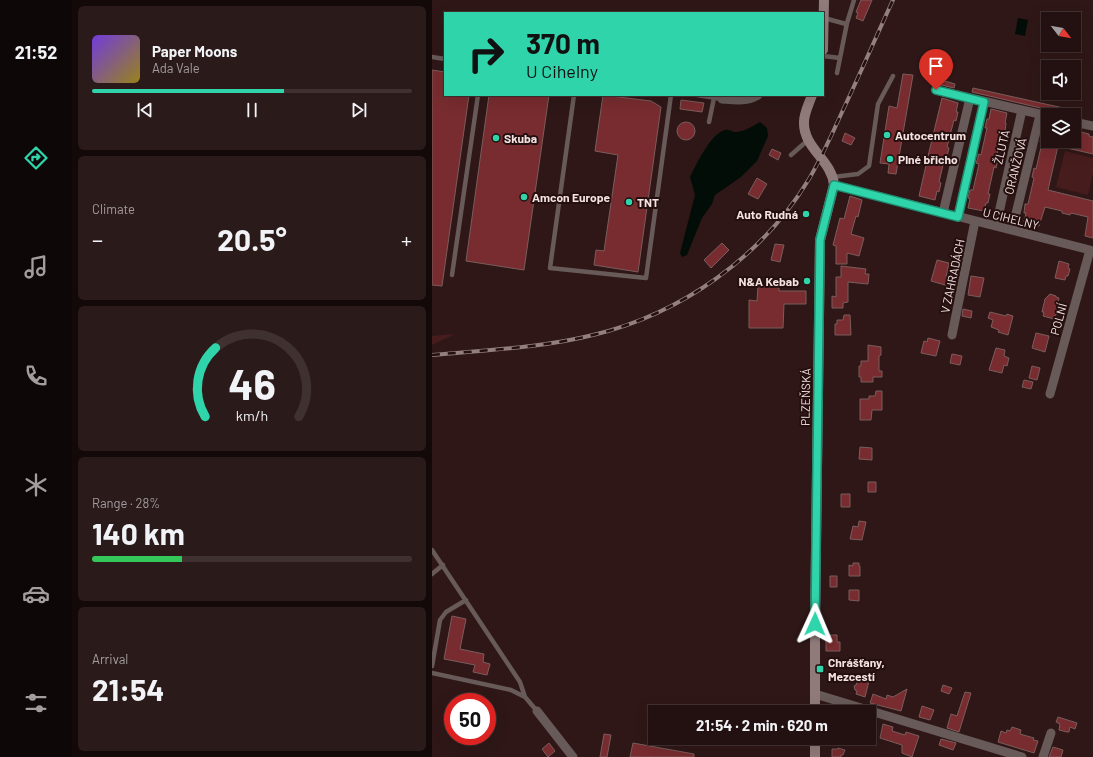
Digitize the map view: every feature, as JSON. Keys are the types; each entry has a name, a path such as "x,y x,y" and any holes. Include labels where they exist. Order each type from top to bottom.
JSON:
{"main road":[{"path":"824,0 824,18"},
{"path":"812,96 804,121 806,137 825,162 834,181"},
{"name":"PLZEŇSKÁ","path":"815,705 820,240 834,181"},
{"path":"815,745 815,757"}],"street":[{"path":"936,90 1041,114"},
{"path":"718,98 739,101 748,100 756,96"},
{"path":"943,213 970,98"},
{"path":"958,217 984,102"},
{"name":"ŽLUTÁ","path":"996,226 1022,110"},
{"path":"1081,123 1093,126"},
{"name":"ORANŽOVÁ","path":"1012,230 1041,126"},
{"name":"U CIHELNY","path":"834,181 943,213 1090,250"},
{"name":"V ZAHRADÁCH","path":"952,335 975,221"},
{"name":"POLNÍ","path":"1050,394 1090,250"},
{"path":"815,694 1022,757"},
{"path":"537,711 573,757"},
{"path":"1043,757 1050,733"}],"lane":[{"path":"837,73 846,24 854,0"},
{"path":"824,18 846,24"},
{"path":"824,56 840,58"},
{"path":"432,57 444,59"},
{"path":"834,181 858,174 869,166 878,104 893,76"},
{"path":"452,275 478,96"},
{"path":"574,96 550,268 646,278 671,96"},
{"path":"704,96 718,98 709,122"},
{"path":"791,155 808,140"},
{"path":"432,550 520,682 525,697 537,711"},
{"path":"432,574 443,565"},
{"path":"432,666 440,620 446,612 466,600"},
{"path":"432,673 511,690 525,697"}],"shaded area":[{"path":"1018,18 1028,20 1025,36 1015,34"},
{"path":"760,122 767,128 768,136 757,161 741,177 715,195 712,204 702,218 687,255 682,257 680,253 695,195 690,177 700,158 709,143 720,132 730,130 737,132 747,129"},
{"path":"1065,151 1093,158 1093,173 1088,195 1056,187"},
{"path":"455,334 432,345 432,336"}],"building":[{"path":"861,0 872,0 863,21 856,18 858,13 856,12"},
{"path":"432,70 444,72 444,96 469,96 442,286 432,285"},
{"path":"903,74 913,75 896,174 888,173 889,164 880,163 889,106 897,108"},
{"path":"935,78 955,84 954,88 937,84 933,85"},
{"path":"973,88 1063,108 1041,108 972,92"},
{"path":"489,96 549,96 524,270 466,261"},
{"name":"TNT","path":"603,96 651,101 661,107 638,272 594,265 596,250 604,251 618,155 595,151"},
{"path":"942,98 958,103 956,112 958,112 950,135 947,147 949,148 947,156 945,156 939,182 941,183 939,192 937,191 935,200 919,196"},
{"path":"681,100 704,103 702,112 680,109"},
{"path":"991,109 1007,113 1005,132 1003,132 998,150 996,168 994,167 988,194 990,194 988,203 986,203 984,211 968,208 970,199 968,198 970,190 973,190 979,164 976,163 978,154 981,155 987,128 985,128"},
{"path":"682,122 690,122 695,127 693,138 690,140 682,140 677,135 677,127"},
{"path":"1081,132 1089,134 1089,136 1093,137 1093,154 1067,148 1081,148"},
{"path":"845,133 855,138 851,145 842,141"},
{"path":"1041,147 1058,148 1048,190 1093,201 1093,238 1085,236 1088,217 1071,213 1070,215 1062,213 1062,211 1045,207 1039,226 1024,222 1026,213 1024,213 1025,204 1028,204 1034,178 1032,177 1034,168 1036,169"},
{"path":"772,149 781,153 778,160 769,155"},
{"path":"757,178 767,184 758,199 748,194"},
{"path":"850,196 862,200 858,217 856,216 851,234 864,238 859,256 847,253 847,264 836,264 836,246 833,245 840,218 844,219"},
{"path":"722,243 729,250 711,268 704,260"},
{"path":"775,244 784,245 780,262 771,260"},
{"path":"937,260 949,263 946,277 954,279 952,287 931,281"},
{"path":"1059,261 1069,264 1068,268 1070,269 1065,280 1055,278"},
{"path":"841,266 866,269 865,274 869,274 868,284 848,282 848,302 843,303 843,308 832,308 832,296 836,297 836,277 841,277"},
{"path":"971,276 984,278 980,297 968,295"},
{"path":"758,286 779,287 779,291 806,291 806,304 784,304 783,328 749,328 749,300 757,301"},
{"path":"1050,294 1059,298 1058,302 1061,306 1059,313 1055,315 1054,319 1043,316 1044,312 1042,312 1045,299"},
{"path":"963,309 972,311 971,318 962,316"},
{"path":"990,312 1013,316 1008,335 998,332 999,330 991,327 993,320 988,318"},
{"path":"844,315 850,315 851,335 835,335 835,324 837,324 837,320 843,320"},
{"path":"1036,333 1049,336 1045,352 1032,348"},
{"path":"928,338 940,341 936,356 921,353 924,341 927,342"},
{"path":"868,345 881,347 881,355 879,356 879,371 882,371 882,377 873,377 873,382 861,382 861,377 859,377 859,366 861,366 861,361 868,361"},
{"path":"996,348 1005,350 1004,356 1009,358 1007,366 1004,365 1002,373 989,370"},
{"path":"952,354 962,356 960,365 950,363"},
{"path":"1032,366 1040,368 1037,380 1029,378"},
{"path":"1024,380 1033,382 1031,389 1022,387"},
{"path":"876,391 882,391 882,410 872,410 871,420 860,420 860,399 869,399 869,396 875,396"},
{"path":"860,447 872,448 872,460 859,459"},
{"path":"868,482 876,482 876,492 868,492"},
{"path":"841,494 850,494 850,507 841,507"},
{"path":"859,521 866,522 862,540 850,539 853,526 858,527"},
{"path":"853,563 859,563 860,576 849,576 849,565 853,566"},
{"path":"830,576 837,576 837,587 830,587"},
{"path":"849,590 859,590 859,601 849,600"},
{"path":"452,616 466,619 460,649 484,654 483,662 490,664 487,675 473,672 475,665 444,659"},
{"path":"826,635 837,635 837,642 840,642 840,651 826,651"},
{"path":"859,678 869,681 865,697 856,694 857,691 855,690 854,686"},
{"path":"943,685 952,688 949,694 941,691"},
{"path":"907,689 901,711 870,703 873,694 886,699 887,695 893,697"},
{"path":"965,692 971,693 959,732 947,728 951,714 957,716"},
{"path":"922,706 934,710 930,720 919,717"},
{"path":"1058,717 1077,723 1075,729 1070,727 1069,732 1059,730 1060,724 1056,722"},
{"path":"883,724 893,727 892,731 905,735 906,732 919,736 912,757 902,753 902,745 880,738"},
{"path":"1012,727 1021,730 1020,734 1034,738 1033,740 1038,741 1034,753 998,742 1001,731 1006,733 1007,730 1010,731"},
{"path":"604,734 611,735 607,757 600,757"},
{"path":"941,739 956,743 953,750 939,745"},
{"path":"549,743 555,751 548,757 542,749"},
{"path":"633,743 694,754 694,757 630,757"},
{"path":"1053,747 1063,750 1061,757 1049,757"},
{"path":"838,748 845,750 843,755 841,755 841,757 832,757 832,749"}],"railway":[{"path":"432,355 533,346 593,335 626,325 657,313 688,297 716,278 743,257 768,233 790,207 809,179 831,137 893,0"}],"place":[{"name":"Autocentrum","path":"887,135"},
{"name":"Skuba","path":"496,138"},
{"name":"Plné břicho","path":"890,159"},
{"name":"Amcon Europe","path":"524,197"},
{"name":"TNT","path":"629,202"},
{"name":"Auto Rudná","path":"806,214"},
{"name":"N&A Kebab","path":"807,281"},
{"name":"Chrášťany, Mezcestí","path":"820,669"}],"route":[{"path":"815,624 820,240 834,185 958,217 984,102 936,90"}]}
